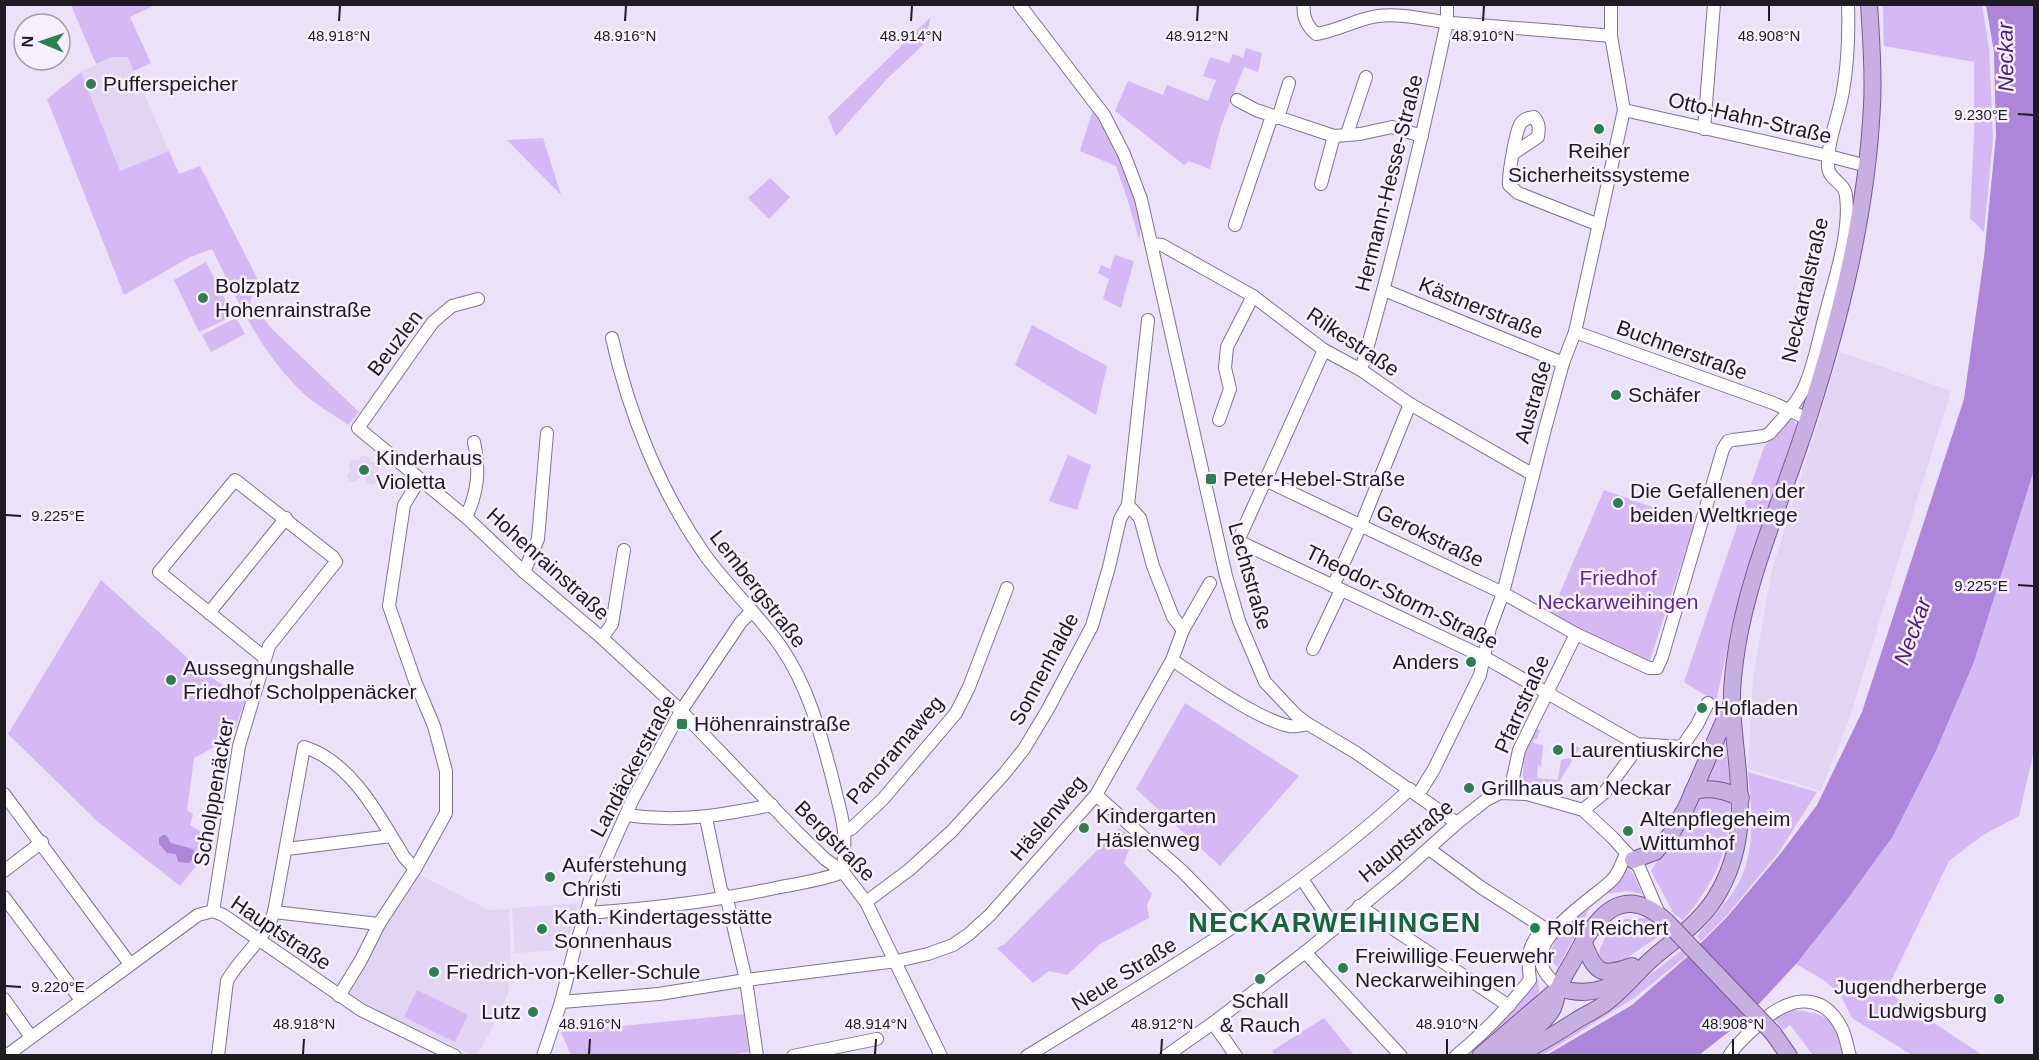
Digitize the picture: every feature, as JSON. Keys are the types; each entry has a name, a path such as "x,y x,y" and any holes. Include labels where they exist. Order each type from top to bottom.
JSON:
{"main road":[{"path":"1515,1056 1608,1002 1653,958 1695,922 1712,904 1719,892 1737,850 1741,798 1732,704 1737,649 1751,591 1808,419 1847,278 1858,227 1867,166 1872,104 1869,4"},
{"path":"1630,856 1648,856 1671,834 1686,808 1732,704"},
{"path":"1693,791 1722,789 1741,798"},
{"path":"1500,1056 1552,1010 1559,988 1583,941 1602,914 1624,905 1641,906 1660,916 1773,1034 1789,1056"},
{"path":"1583,941 1594,964 1604,972 1612,974 1653,958"},
{"path":"1559,988 1579,993 1601,990 1616,983 1653,958"},
{"path":"1480,1056 1559,988"}],"street":[{"name":"Lechtstraße","path":"1019,4 1104,115 1124,154 1141,199 1226,576 1239,621 1265,682 1296,715 1308,724 1414,792 1457,823"},
{"path":"1304,4 1303,10 1307,26 1316,34 1330,32 1354,21 1379,16 1412,17 1611,36"},
{"name":"Hermann-Hesse-Straße","path":"1361,370 1384,290 1422,136 1447,22 1448,4"},
{"name":"Austraße","path":"1414,792 1434,769 1480,675 1490,628 1503,593 1532,474 1563,363 1575,332 1624,110 1611,36 1611,4"},
{"path":"1704,129 1714,4"},
{"path":"1829,156 1846,69 1848,4"},
{"path":"1347,134 1366,77"},
{"path":"1235,225 1289,83"},
{"path":"1237,100 1275,117 1334,136 1360,134 1392,127 1422,136"},
{"name":"Otto-Hahn-Straße","path":"1624,110 1867,166"},
{"path":"1321,184 1334,136"},
{"path":"1514,153 1508,175 1509,185 1518,193 1599,225"},
{"name":"Neckartalstraße","path":"1656,668 1662,657 1725,445 1733,440 1770,434 1799,396 1809,375 1842,248 1846,196 1845,189 1828,171 1829,156"},
{"name":"Rilkestraße","path":"1152,244 1162,245 1253,296 1324,350 1361,370 1410,404 1532,474"},
{"name":"Kästnerstraße","path":"1384,290 1563,363"},
{"path":"1219,420 1230,389 1225,368 1227,347 1253,296"},
{"name":"Beuzlen","path":"358,428 433,322 452,306 478,299"},
{"name":"Sonnenhalde","path":"866,902 909,870 952,831 1004,774 1024,748 1048,709 1092,626 1109,567 1119,519 1128,505 1148,320"},
{"name":"Buchnerstraße","path":"1575,332 1808,419"},
{"name":"Lembergstraße","path":"612,338 641,436 681,516 706,556 779,644 800,678 820,731 844,832 843,872"},
{"path":"1265,480 1324,350"},
{"path":"1313,649 1410,404"},
{"name":"Hohenrainstraße","path":"358,428 418,480 466,517 524,572 602,638 681,711"},
{"path":"524,572 538,539 547,433"},
{"path":"466,517 475,498 478,459 474,442"},
{"path":"209,613 286,518 235,480 159,572 209,613 265,658"},
{"path":"339,996 362,960 379,924 415,868 446,813 446,771 434,726 415,681 389,606 404,505 418,480"},
{"name":"Gerokstraße","path":"1265,480 1503,593 1576,634 1648,668 1656,668"},
{"name":"Theodor-Storm-Straße","path":"1265,480 1238,541 1484,657 1637,744"},
{"path":"1128,505 1140,518 1154,567 1173,617 1183,630"},
{"name":"Scholppenäcker","path":"213,911 239,746 269,646 336,562 286,518"},
{"path":"602,638 612,624 624,550"},
{"name":"Häslenweg","path":"561,1002 659,994 746,980 897,961 928,954 952,945 969,934 990,915 1096,795 1172,660 1183,630 1210,583"},
{"name":"Panoramaweg","path":"844,832 851,829 884,799 956,713 969,687 1007,588"},
{"name":"Landäckerstraße","path":"543,1056 595,884 632,801 681,711 741,622 752,611"},
{"name":"Pfarrstraße","path":"1510,792 1519,750 1576,634"},
{"path":"1172,660 1227,695 1279,723 1293,727 1308,724"},
{"path":"1582,810 1605,792 1632,755 1637,744 1682,747 1708,703"},
{"name":"Bergstraße","path":"681,711 825,859 843,872 866,902 897,961 941,1056"},
{"path":"218,1056 227,981 266,933 274,912 304,747 315,750 351,776 404,857 415,868"},
{"name":"Neue Straße","path":"1027,1056 1173,968 1301,879 1414,792"},
{"path":"1510,792 1550,799 1582,810 1630,856 1644,876 1660,916"},
{"name":"Hauptstraße","path":"1167,1056 1335,928 1493,795 1510,792"},
{"path":"4,794 42,842 130,964"},
{"path":"1096,795 1182,871 1235,925"},
{"path":"626,816 672,819 706,818 772,805"},
{"path":"706,818 721,890 727,898 746,980 756,1056"},
{"path":"287,849 391,836"},
{"path":"4,871 42,842"},
{"path":"1429,849 1482,888 1551,930"},
{"path":"1456,1056 1478,1038 1530,980 1527,960 1532,944 1613,879 1630,856"},
{"path":"587,913 654,909 727,898 827,878 843,872"},
{"path":"1306,885 1335,928"},
{"path":"4,897 81,1000"},
{"path":"1359,906 1509,1006"},
{"name":"Hauptstraße","path":"6,1056 198,915 213,911 223,915 339,996 382,1021 455,1056"},
{"path":"274,912 379,924"},
{"path":"1551,930 1540,957 1547,976 1559,988"},
{"path":"1305,952 1401,1056"},
{"path":"4,999 31,1037"},
{"path":"1729,1056 1769,1014 1791,1002 1807,1001 1832,1013 1843,1032 1850,1056"},
{"path":"1213,1023 1236,1056"},
{"path":"793,1056 877,1039"},
{"path":"423,1056 429,1043"},
{"path":"1736,1056 1740,1043"}],"shaded area":[{"path":"112,57 128,57 169,151 120,171 81,72"},
{"path":"1840,352 1951,391 1850,716 1821,791 1748,769 1753,677 1772,570"},
{"name":"Kinderhaus Violetta","path":"362,456 368,456 371,462 377,463 378,479 374,484 368,484 365,478 360,477 356,482 349,481 347,475 351,470 348,465 352,460 358,460"},
{"name":"Friedrich-von-Keller-Schule","path":"416,873 489,910 509,909 511,953 508,993 477,1055 472,1055 355,1000 349,991 378,935"},
{"name":"Kath. Kindertagesstätte Sonnenhaus","path":"579,903 564,950 515,953 512,908"}],"green space":[{"path":"71,5 155,5 130,17 151,63 134,71 128,57 112,57 96,64"},
{"path":"1883,5 1982,5 1989,48 1993,139 1984,232 1970,218 1974,135 1974,62 1884,46"},
{"path":"931,17 924,44 887,79 836,136 828,117"},
{"path":"1246,48 1262,53 1258,72 1244,67 1221,126 1210,169 1189,161 1184,165 1115,111 1128,81 1163,95 1167,85 1208,101 1216,80 1203,76 1210,57 1229,63 1233,54 1243,58"},
{"path":"81,72 120,171 169,151 179,174 200,166 258,280 250,302 271,328 359,412 348,425 303,393 274,360 251,325 212,249 190,257 124,295 47,99"},
{"path":"1094,106 1112,136 1143,218 1139,239 1116,166 1080,151"},
{"path":"543,138 561,195 507,140"},
{"path":"770,178 790,197 769,219 748,198"},
{"path":"1115,255 1134,261 1121,308 1103,299 1109,279 1098,273 1101,265 1110,269"},
{"name":"Bolzplatz Hohenrainstraße","path":"206,262 233,316 199,332 174,280"},
{"path":"236,318 245,334 211,352 202,335"},
{"path":"1032,325 1107,366 1096,415 1015,365"},
{"path":"1791,418 1797,425 1732,625 1716,702 1684,682 1764,447"},
{"path":"1068,455 1091,465 1077,510 1049,501"},
{"path":"2034,470 2034,751 2019,816 1983,835 1949,861 1886,991 1982,1055 1912,1055 1852,1018 1840,994 1825,981 1796,964 1843,905 1893,836 1935,753 1974,662"},
{"name":"Friedhof Neckarweihingen","path":"1604,490 1695,522 1649,663 1550,616"},
{"path":"101,580 202,671 245,700 232,737 194,758 187,810 193,814 190,825 216,841 180,886 97,821 8,734"},
{"path":"1185,703 1299,776 1220,866 1136,789"},
{"path":"1536,729 1540,730 1533,743 1543,745 1537,778 1558,780 1561,760 1569,758 1573,745 1580,748 1554,790 1526,785 1522,782 1524,764 1522,763 1529,736"},
{"path":"1724,730 1730,786 1706,784"},
{"path":"1748,772 1817,792 1779,852 1727,915 1701,941 1697,936 1735,889 1747,862 1751,832"},
{"path":"1700,795 1730,798 1728,834 1712,878 1683,920 1674,914 1651,871"},
{"path":"1119,828 1133,839 1124,863 1152,894 1147,905 1149,918 1100,944 1067,975 1049,971 1033,983 997,948 1005,944"},
{"path":"1626,866 1634,875 1642,894 1628,891 1605,894 1622,876"},
{"path":"1590,908 1558,967 1551,961 1554,944 1563,930"},
{"path":"1649,918 1665,932 1615,966 1601,964 1599,951 1606,936 1625,919"},
{"path":"1682,950 1687,955 1634,998 1543,1055 1527,1056 1633,988"},
{"path":"1538,979 1539,992 1529,1006 1477,1051"},
{"path":"417,990 468,1015 455,1042 404,1017"},
{"path":"1791,1010 1815,1014 1832,1022 1839,1033 1845,1055 1813,1055 1790,1025 1783,1030 1773,1017"},
{"path":"744,1014 749,1052 729,1055 571,1055 561,1032"},
{"path":"1324,1018 1354,1055 1275,1055 1272,1051"}],"water":[{"name":"Neckar","path":"1986,5 2034,5 2034,470 1974,662 1935,753 1893,836 1843,905 1796,964 1744,1020 1699,1055 1545,1056 1632,1005 1686,958 1727,917 1781,853 1817,805 1862,712 1964,399 1984,257 1996,136 1994,52"},
{"path":"166,835 171,843 193,849 194,855 189,863 178,862 176,854 167,853 159,844 159,838"}],"place":[{"name":"Pufferspeicher","path":"91,84"},
{"name":"Reiher Sicherheitssysteme","path":"1599,129"},
{"name":"Bolzplatz Hohenrainstraße","path":"203,298"},
{"name":"Schäfer","path":"1616,395"},
{"name":"Kinderhaus Violetta","path":"364,470"},
{"name":"Peter-Hebel-Straße","path":"1211,479"},
{"name":"Die Gefallenen der beiden Weltkriege","path":"1618,503"},
{"name":"Anders","path":"1471,662"},
{"name":"Aussegnungshalle Friedhof Scholppenäcker","path":"171,680"},
{"name":"Hofladen","path":"1702,708"},
{"name":"Höhenrainstraße","path":"682,724"},
{"name":"Laurentiuskirche","path":"1558,750"},
{"name":"Grillhaus am Neckar","path":"1469,788"},
{"name":"Kindergarten Häslenweg","path":"1084,828"},
{"name":"Altenpflegeheim Wittumhof","path":"1628,831"},
{"name":"Auferstehung Christi","path":"550,877"},
{"name":"Rolf Reichert","path":"1535,928"},
{"name":"Kath. Kindertagesstätte Sonnenhaus","path":"542,929"},
{"name":"Freiwillige Feuerwehr Neckarweihingen","path":"1343,968"},
{"name":"Friedrich-von-Keller-Schule","path":"434,972"},
{"name":"Schall & Rauch","path":"1260,979"},
{"name":"Jugendherberge Ludwigsburg","path":"1999,999"},
{"name":"Lutz","path":"533,1012"}],"district":[{"name":"NECKARWEIHINGEN","path":"1335,923"}]}
